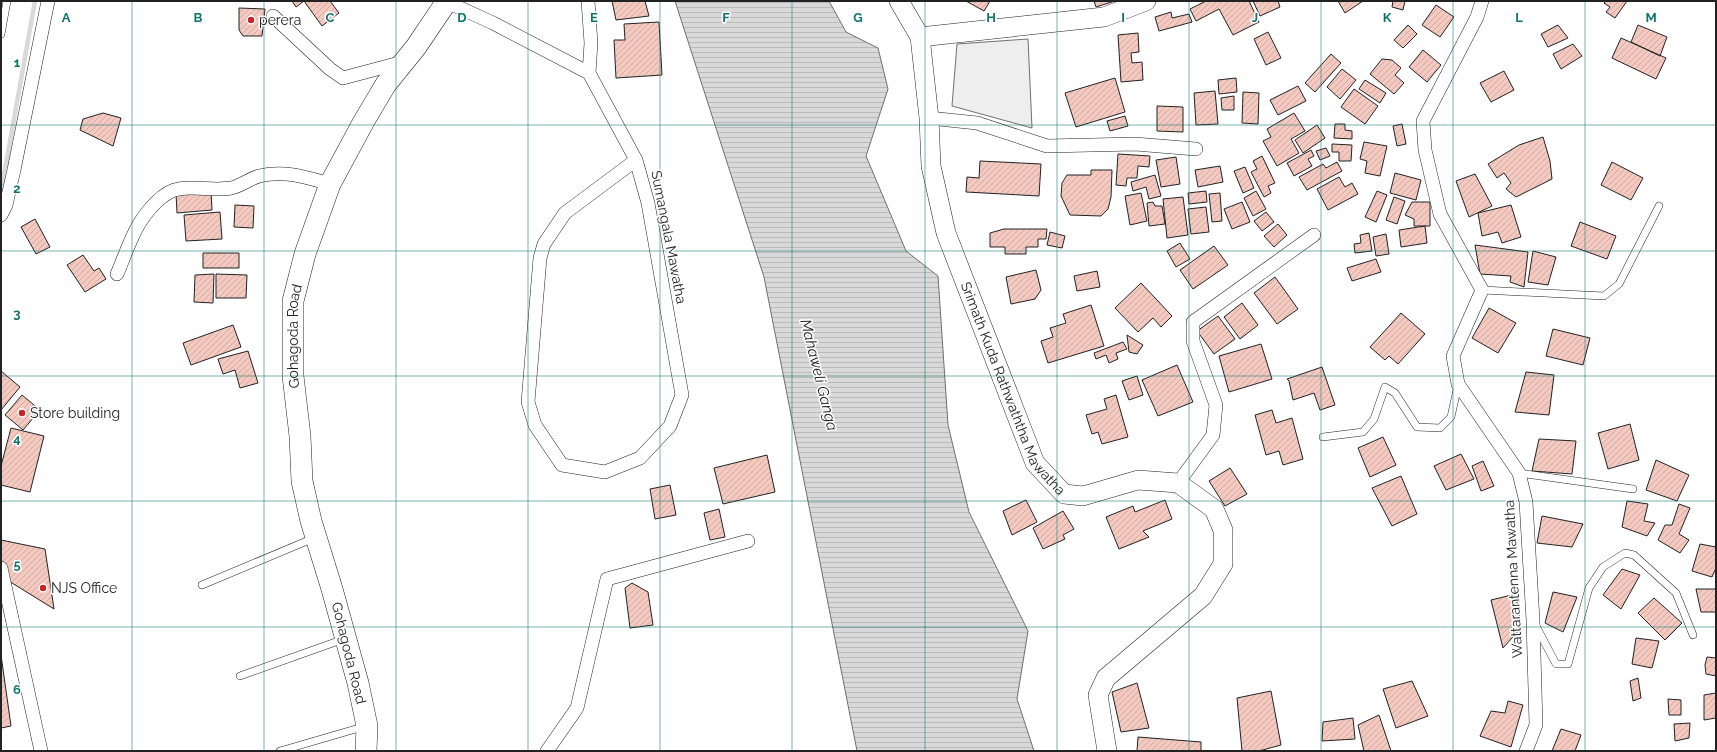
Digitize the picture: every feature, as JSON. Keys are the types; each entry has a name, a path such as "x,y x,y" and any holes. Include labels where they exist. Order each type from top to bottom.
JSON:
{"main road":[{"name":"Gohagoda Road","path":"366,751 367,726 358,682 316,537 302,482 300,436 293,376 293,301 305,254 330,184 386,84 402,62 416,47 447,1"}],"street":[{"path":"1,215 6,204 14,170 48,1"},
{"path":"447,1 589,73 591,43 588,1"},
{"name":"Srimath Kuda Rathwaththa Mawatha","path":"899,1 920,37 930,118 931,166 946,233 1035,463 1064,494 1083,496 1138,480 1178,483"},
{"path":"920,37 1104,17 1146,1"},
{"path":"1482,1 1477,17 1423,121 1425,150 1440,214 1482,290"},
{"path":"273,16 325,65 343,78 402,62"},
{"name":"Sumangala Mawatha","path":"589,73 636,160 648,203 682,395 670,426 640,458 605,472 562,465 535,425 528,402 542,251 544,244 565,213 636,160"},
{"path":"930,118 976,123 1047,146 1135,144 1196,149"},
{"path":"117,274 138,224 155,204 169,193 178,189 201,187 232,188 258,177 281,173 291,174 330,184"},
{"path":"1107,751 1098,695 1106,678 1203,596 1223,564 1223,530 1214,509 1178,483 1213,435 1216,405 1193,341 1193,322 1314,235"},
{"name":"Wattarantenna Mawatha","path":"1482,290 1453,356 1458,384 1519,473 1526,502 1533,620 1536,725 1526,751"},
{"path":"547,751 577,708 607,579 748,541"},
{"path":"1,568 41,751"}],"lane":[{"path":"1,34 7,1"},
{"path":"1482,290 1604,296 1619,284 1659,206"},
{"path":"1323,437 1363,432 1374,419 1385,387 1395,393 1417,427 1440,428 1450,417 1458,384"},
{"path":"1519,473 1633,489"},
{"path":"202,585 316,537"},
{"path":"1533,620 1556,664 1568,664 1589,588 1603,567 1625,553 1634,555 1676,593 1694,635"},
{"path":"240,676 346,638"},
{"path":"280,751 367,726"}],"shaded area":[{"path":"1028,39 1032,128 952,106 957,44"}],"water":[{"name":"Mahaweli Ganga","path":"675,1 829,1 846,32 878,48 888,89 866,156 906,251 938,276 948,425 969,512 1028,631 1017,699 1034,751 857,751 764,277"}],"building":[{"path":"292,1 304,1 296,7"},
{"path":"304,1 330,1 339,13 322,26"},
{"path":"612,1 645,1 649,16 616,20"},
{"path":"966,1 990,1 984,11"},
{"path":"1094,1 1115,1 1096,7"},
{"path":"1206,1 1249,1 1259,22 1233,35 1219,9 1196,21 1190,9"},
{"path":"1253,1 1278,1 1280,7 1260,16"},
{"path":"1338,1 1363,1 1345,13"},
{"path":"1393,1 1405,1 1403,10 1392,7"},
{"path":"1606,1 1627,1 1615,18 1606,12 1610,7 1604,3"},
{"path":"1436,5 1454,17 1440,37 1422,25"},
{"name":"perera","path":"239,8 265,9 262,36 243,36 239,30"},
{"path":"1171,12 1172,18 1189,14 1192,22 1159,31 1155,17"},
{"path":"659,22 662,75 616,78 614,40 625,40 624,24"},
{"path":"1408,25 1417,34 1403,48 1394,40"},
{"path":"1558,25 1568,38 1548,47 1541,34"},
{"path":"1638,25 1667,37 1660,56 1631,42"},
{"path":"1268,32 1281,58 1266,65 1254,39"},
{"path":"1138,33 1139,52 1131,53 1132,63 1142,62 1143,80 1121,82 1118,35"},
{"path":"1621,38 1666,58 1656,79 1612,58"},
{"path":"1573,44 1582,56 1561,69 1553,54"},
{"path":"1423,50 1441,65 1427,82 1409,67"},
{"path":"1331,54 1341,63 1315,92 1305,83"},
{"path":"1382,59 1392,60 1401,68 1395,75 1404,83 1394,94 1370,74"},
{"path":"1342,69 1356,80 1340,99 1327,87"},
{"path":"1504,71 1514,90 1491,102 1480,83"},
{"path":"1115,78 1125,112 1076,127 1065,93"},
{"path":"1236,78 1237,92 1219,94 1218,80"},
{"path":"1365,80 1386,93 1380,103 1359,89"},
{"path":"1298,86 1306,101 1278,115 1270,100"},
{"path":"1354,89 1378,106 1365,124 1341,107"},
{"path":"1215,91 1218,124 1196,125 1194,93"},
{"path":"1243,92 1259,93 1258,124 1242,123"},
{"path":"1234,96 1234,110 1222,110 1221,98"},
{"path":"1157,106 1183,107 1183,132 1157,131"},
{"path":"103,113 121,118 113,146 80,130 83,119"},
{"path":"1294,113 1305,131 1291,139 1299,153 1277,166 1263,141 1271,137 1267,129"},
{"path":"1125,116 1128,126 1110,131 1107,121"},
{"path":"1335,124 1345,124 1345,130 1352,131 1352,139 1334,138"},
{"path":"1402,124 1406,144 1397,146 1393,126"},
{"path":"1317,125 1325,138 1303,153 1295,140"},
{"path":"1543,137 1550,161 1552,179 1516,197 1506,189 1511,183 1504,173 1497,178 1488,164 1519,145"},
{"path":"1364,142 1387,146 1380,176 1365,173 1367,161 1360,159"},
{"path":"1332,144 1352,145 1351,161 1339,161 1339,152 1332,152"},
{"path":"1326,148 1330,156 1320,160 1316,151"},
{"path":"1311,150 1314,156 1308,159 1312,166 1294,176 1287,163"},
{"path":"1118,154 1150,156 1149,167 1138,166 1137,178 1127,178 1126,186 1116,185"},
{"path":"1262,156 1275,183 1268,186 1271,193 1264,197 1251,172 1257,169 1253,161"},
{"path":"1176,157 1180,184 1161,187 1156,160"},
{"path":"980,161 1041,164 1039,196 966,192 967,177 979,178"},
{"path":"1337,162 1342,171 1307,190 1299,177 1323,164 1326,168"},
{"path":"1612,162 1643,178 1631,200 1601,185"},
{"path":"1220,166 1223,182 1198,187 1195,170"},
{"path":"1245,167 1254,188 1243,193 1234,171"},
{"path":"1091,170 1112,170 1111,197 1108,209 1101,216 1070,215 1061,196 1062,183 1067,175 1091,175"},
{"path":"1395,173 1421,180 1416,200 1390,193"},
{"path":"1475,174 1492,206 1469,217 1456,181"},
{"path":"1155,175 1161,196 1149,199 1146,187 1133,191 1131,182"},
{"path":"1339,177 1345,187 1352,183 1358,194 1328,210 1317,189"},
{"path":"211,191 212,210 177,213 176,193"},
{"path":"1206,191 1207,202 1189,204 1188,193"},
{"path":"1256,191 1266,209 1253,216 1244,198"},
{"path":"1377,191 1387,195 1376,222 1365,217"},
{"path":"1141,193 1147,221 1130,225 1125,196"},
{"path":"1220,193 1222,221 1212,222 1209,194"},
{"path":"1183,197 1188,235 1167,238 1163,199"},
{"path":"1394,197 1405,201 1397,224 1386,220"},
{"path":"1153,202 1155,206 1162,206 1165,224 1149,226 1147,203"},
{"path":"1242,202 1250,222 1232,229 1224,209"},
{"path":"1412,202 1430,202 1430,226 1414,226 1414,219 1405,215"},
{"path":"235,205 254,206 253,228 234,227"},
{"path":"1511,205 1521,237 1502,243 1498,232 1482,236 1478,213"},
{"path":"1206,207 1209,232 1191,234 1188,209"},
{"path":"220,212 222,239 186,241 184,215"},
{"path":"1266,212 1274,222 1262,231 1254,221"},
{"path":"35,219 50,247 36,254 21,227"},
{"path":"1580,222 1616,236 1607,259 1571,246"},
{"path":"1278,224 1287,235 1274,247 1264,236"},
{"path":"1425,226 1427,243 1401,247 1399,230"},
{"path":"1004,229 1047,229 1046,239 1038,239 1038,247 1026,247 1026,254 1005,254 1005,247 990,247 990,233"},
{"path":"1050,232 1065,236 1062,248 1047,245"},
{"path":"1369,233 1372,251 1355,253 1354,244 1361,243 1360,235"},
{"path":"1386,234 1389,254 1376,256 1373,237"},
{"path":"1180,243 1190,259 1176,267 1167,251"},
{"path":"1475,245 1528,252 1524,287 1510,282 1511,276 1480,274"},
{"path":"1214,246 1228,265 1193,289 1180,270"},
{"path":"1533,251 1556,257 1548,285 1528,282"},
{"path":"203,253 239,253 239,268 203,268"},
{"path":"83,255 94,271 99,268 106,279 85,292 67,265"},
{"path":"1376,259 1381,272 1352,281 1347,268"},
{"path":"1036,270 1041,290 1035,299 1011,304 1006,277"},
{"path":"1097,271 1100,287 1077,291 1074,276"},
{"path":"214,274 213,303 194,302 195,275"},
{"path":"216,274 247,275 246,298 216,298"},
{"path":"1275,277 1298,309 1277,324 1254,293"},
{"path":"1141,283 1172,316 1161,327 1153,318 1138,332 1115,308"},
{"path":"1242,303 1258,325 1240,339 1224,317"},
{"path":"1091,305 1104,346 1048,363 1041,341 1053,337 1050,328 1066,323 1063,314"},
{"path":"1489,308 1516,323 1498,353 1472,338"},
{"path":"1401,313 1425,334 1398,364 1389,356 1385,360 1370,347"},
{"path":"1218,316 1235,339 1214,354 1197,331"},
{"path":"233,325 241,347 191,365 183,343"},
{"path":"1553,329 1590,338 1583,365 1546,356"},
{"path":"1127,335 1143,345 1137,354 1129,352"},
{"path":"1123,342 1127,349 1116,353 1118,359 1109,363 1106,355 1096,359 1094,353"},
{"path":"1261,344 1272,379 1229,392 1219,356"},
{"path":"248,351 258,383 240,388 235,370 223,374 218,359"},
{"path":"1177,365 1193,402 1158,416 1142,380"},
{"path":"1322,367 1335,405 1320,410 1314,393 1293,400 1289,381 1287,379"},
{"path":"1,371 20,387 1,410"},
{"path":"1526,372 1554,375 1549,415 1515,412"},
{"path":"1137,376 1143,395 1129,400 1122,381"},
{"name":"Store building","path":"22,395 40,410 23,430 5,415"},
{"path":"1116,395 1128,437 1102,444 1098,432 1092,434 1086,415 1107,409 1104,399"},
{"path":"1272,410 1276,423 1292,418 1303,459 1283,465 1279,451 1266,455 1255,415"},
{"path":"1630,424 1639,460 1608,469 1598,433"},
{"path":"11,428 44,436 30,492 1,485 1,466"},
{"path":"1383,437 1396,465 1370,477 1358,448"},
{"path":"1539,439 1576,441 1572,474 1532,471"},
{"path":"1461,454 1474,479 1446,490 1434,466"},
{"path":"767,455 775,492 723,504 714,468"},
{"path":"1656,460 1689,475 1677,501 1646,490"},
{"path":"1483,461 1494,486 1481,491 1472,466"},
{"path":"1230,468 1247,494 1225,506 1209,481"},
{"path":"1401,476 1417,514 1392,526 1372,488"},
{"path":"670,485 676,515 655,519 650,489"},
{"path":"1026,500 1037,522 1012,535 1003,511"},
{"path":"1165,500 1172,519 1143,531 1149,537 1119,549 1106,517 1133,506 1135,512"},
{"path":"1627,501 1648,504 1644,521 1655,523 1647,536 1622,527"},
{"path":"1679,504 1690,508 1679,534 1689,540 1680,553 1658,540 1665,525 1672,525"},
{"path":"719,509 725,537 710,540 704,513"},
{"path":"1063,511 1074,529 1063,535 1065,539 1043,549 1033,528"},
{"path":"1542,516 1583,524 1572,547 1537,543"},
{"path":"1,540 45,549 54,609 4,578 1,568"},
{"path":"1700,544 1716,547 1716,568 1712,577 1692,571"},
{"path":"1622,569 1640,575 1621,609 1603,595"},
{"path":"632,583 648,592 653,625 630,628 625,588"},
{"path":"1696,589 1716,589 1716,612 1701,612"},
{"path":"1553,592 1577,597 1563,632 1545,623"},
{"path":"1516,594 1521,628 1503,648 1491,600"},
{"path":"1654,598 1682,623 1665,640 1638,613"},
{"path":"1636,638 1659,641 1652,668 1632,664"},
{"path":"1,655 11,726 1,728"},
{"path":"1707,657 1716,658 1716,676 1706,674 1705,665"},
{"path":"1638,678 1641,698 1633,701 1630,681"},
{"path":"1412,681 1428,716 1396,728 1383,689"},
{"path":"1137,683 1149,728 1121,732 1112,692"},
{"path":"1271,691 1281,745 1259,751 1242,751 1237,698"},
{"path":"1716,693 1716,718 1704,720 1704,695"},
{"path":"1668,699 1681,700 1681,715 1669,715"},
{"path":"1508,701 1523,705 1511,747 1480,736 1491,711 1505,713"},
{"path":"1379,715 1391,751 1364,751 1358,725"},
{"path":"1353,718 1355,739 1322,741 1323,722"},
{"path":"1690,723 1689,738 1675,741 1674,724"},
{"path":"1561,729 1581,735 1575,751 1552,751"},
{"path":"1138,737 1201,742 1201,751 1137,751"}],"waterway":[{"path":"1,192 35,1"}],"place":[{"name":"perera","path":"251,20"},
{"name":"Store building","path":"22,413"},
{"name":"NJS Office","path":"43,588"}]}
